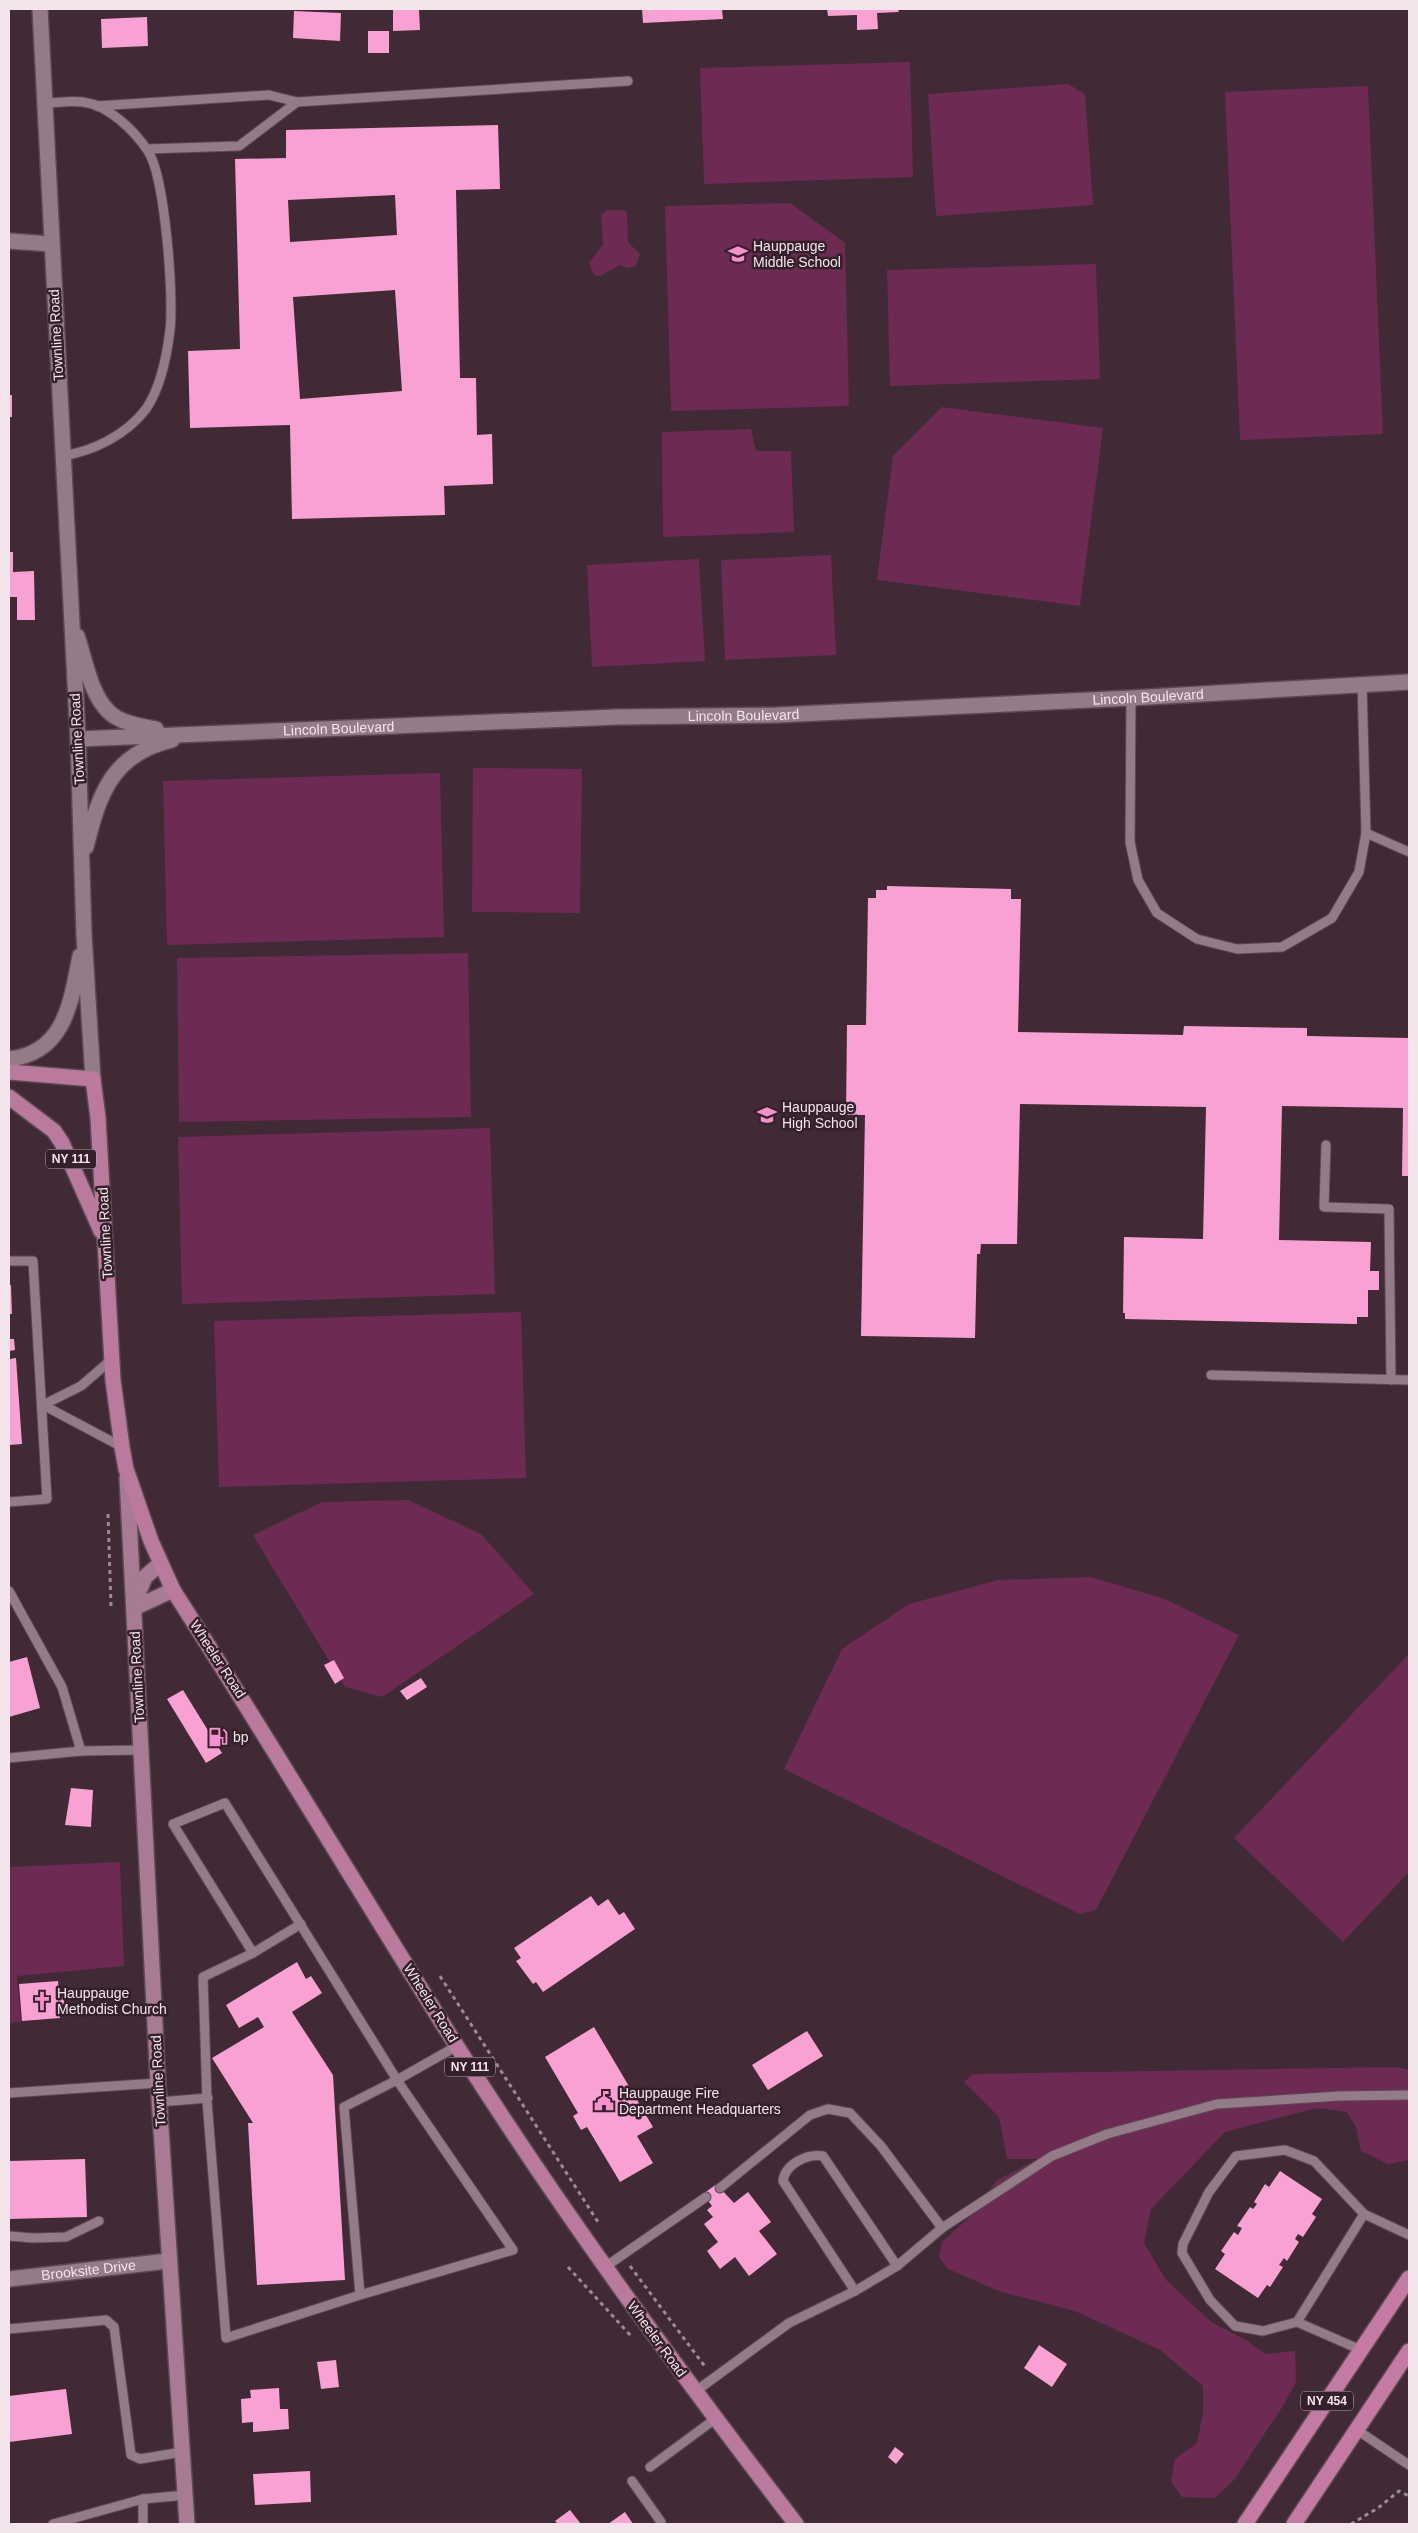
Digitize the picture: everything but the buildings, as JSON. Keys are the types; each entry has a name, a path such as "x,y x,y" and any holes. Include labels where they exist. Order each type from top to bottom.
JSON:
{"highway":[{"name":"NY 454","path":"1245,2524 1409,2278"},
{"name":"NY 454","path":"1294,2524 1409,2351"}],"main road":[{"path":"9,1072 93,1079"},
{"name":"Townline Road","path":"93,1079 98,1118 112,1360 126,1469 168,2261 188,2524"},
{"name":"NY 111","path":"9,1097 54,1131 62,1143 105,1242"},
{"name":"Townline Road","path":"126,1469 160,1564 145,1577 134,1608"},
{"name":"Wheeler Road","path":"160,1564 173,1590 260,1725 457,2046 605,2267 716,2419 796,2524"},
{"path":"134,1608 173,1590"}],"street":[{"name":"Townline Road","path":"40,9 78,739 84,935 93,1079"},
{"path":"9,240 51,244"},
{"path":"71,618 97,695 109,712 132,724 161,730 198,734"},
{"name":"Lincoln Boulevard","path":"78,739 600,717 777,715 1409,682"},
{"path":"82,865 94,814 106,785 120,767 160,742 198,734"},
{"path":"9,1060 32,1054 49,1043 62,1025 75,982 84,935"},
{"name":"Brooksite Drive","path":"9,2279 168,2261"}],"lane":[{"path":"97,106 269,95 297,102 628,81"},
{"path":"45,103 83,102 97,106 125,124 147,149 154,160 160,194 170,280 170,328 162,374 146,408 120,433 86,452 62,456"},
{"path":"147,149 239,146 297,102"},
{"path":"1131,698 1130,842 1138,880 1157,913 1197,939 1237,949 1282,947 1332,918 1359,872 1366,833 1362,684"},
{"path":"1366,833 1409,852"},
{"path":"1326,1145 1324,1206 1390,1210 1391,1380"},
{"path":"9,1261 33,1261 48,1499 9,1502"},
{"path":"43,1405 81,1386 112,1360"},
{"path":"1211,1375 1409,1380"},
{"path":"43,1405 122,1447"},
{"path":"9,1591 62,1687 81,1751"},
{"path":"9,1758 81,1751 140,1750"},
{"path":"253,1953 173,1824 224,1803 301,1924 397,2080 513,2250 360,2295 226,2338 208,2098 203,1977 253,1953 301,1924"},
{"path":"360,2295 344,2107 457,2046"},
{"path":"9,2093 158,2082"},
{"path":"696,2391 789,2323 855,2290 897,2266 942,2228 1052,2156 1108,2134 1217,2104 1339,2096 1409,2095"},
{"path":"159,2102 208,2098"},
{"path":"720,2188 810,2115 828,2109 850,2113 881,2146 942,2228"},
{"path":"1361,2350 1297,2322 1263,2331 1235,2326 1210,2300 1182,2253 1183,2244 1209,2192 1236,2156 1285,2150 1314,2161 1364,2214 1409,2236"},
{"path":"855,2290 783,2181 784,2174 805,2157 814,2154 823,2156 897,2266"},
{"path":"605,2267 706,2197"},
{"path":"1297,2322 1364,2214"},
{"path":"9,2236 33,2238 66,2237 99,2221"},
{"path":"9,2329 106,2320 114,2328 131,2456 140,2459 182,2452"},
{"path":"650,2467 716,2419"},
{"path":"1357,2430 1409,2465"},
{"path":"632,2481 661,2522"},
{"path":"53,2524 143,2499 186,2496"},
{"path":"143,2499 143,2524"}],"path":[{"path":"108,1514 111,1606"},
{"path":"440,1976 598,2222"},
{"path":"622,2255 714,2378"},
{"path":"568,2267 634,2339"},
{"path":"1351,2524 1378,2508 1399,2491 1409,2496"}],"shaded area":[{"path":"910,62 913,177 704,184 700,68"},
{"path":"1068,84 1085,94 1093,205 936,216 928,94"},
{"path":"1368,86 1383,434 1240,440 1225,92"},
{"path":"790,203 845,243 849,406 671,411 665,206"},
{"path":"607,210 624,210 627,212 628,242 640,254 636,266 628,268 620,265 600,276 594,275 589,263 603,245 601,215"},
{"path":"1096,264 1100,379 890,386 887,270"},
{"path":"942,407 1103,428 1080,606 877,580 893,456"},
{"path":"751,429 756,451 791,451 794,532 663,537 662,432"},
{"path":"831,555 836,655 725,660 721,560"},
{"path":"699,559 705,661 592,667 587,565"},
{"path":"473,768 582,769 580,913 472,912"},
{"path":"440,773 444,937 167,945 163,781"},
{"path":"468,953 471,1117 179,1122 177,958"},
{"path":"490,1128 495,1294 182,1304 178,1137"},
{"path":"521,1312 526,1478 219,1487 214,1321"},
{"path":"408,1500 481,1534 534,1594 382,1697 345,1687 253,1535 322,1502"},
{"path":"1091,1577 1165,1599 1239,1635 1096,1910 1080,1914 784,1769 842,1649 909,1604 998,1580"},
{"path":"1409,1654 1409,1872 1343,1942 1234,1838"},
{"path":"120,1862 124,1966 17,1976 21,2022 9,2023 9,1867"},
{"path":"1396,2067 1409,2070 1409,2160 1388,2164 1361,2151 1356,2127 1347,2112 1316,2108 1225,2132 1151,2209 1144,2243 1166,2280 1211,2322 1246,2340 1265,2354 1295,2351 1296,2382 1283,2406 1234,2480 1215,2498 1182,2497 1171,2482 1175,2459 1197,2443 1203,2413 1203,2386 1160,2350 1075,2311 1001,2292 948,2269 939,2257 942,2242 974,2213 996,2181 1037,2159 1007,2159 999,2117 964,2082 973,2074"}],"place":[{"name":"Hauppauge Middle School","path":"738,254"},
{"name":"Hauppauge High School","path":"767,1115"},
{"name":"bp","path":"218,1737"},
{"name":"Hauppauge Methodist Church","path":"42,2001"},
{"name":"Hauppauge Fire Department Headquarters","path":"604,2101"}]}
